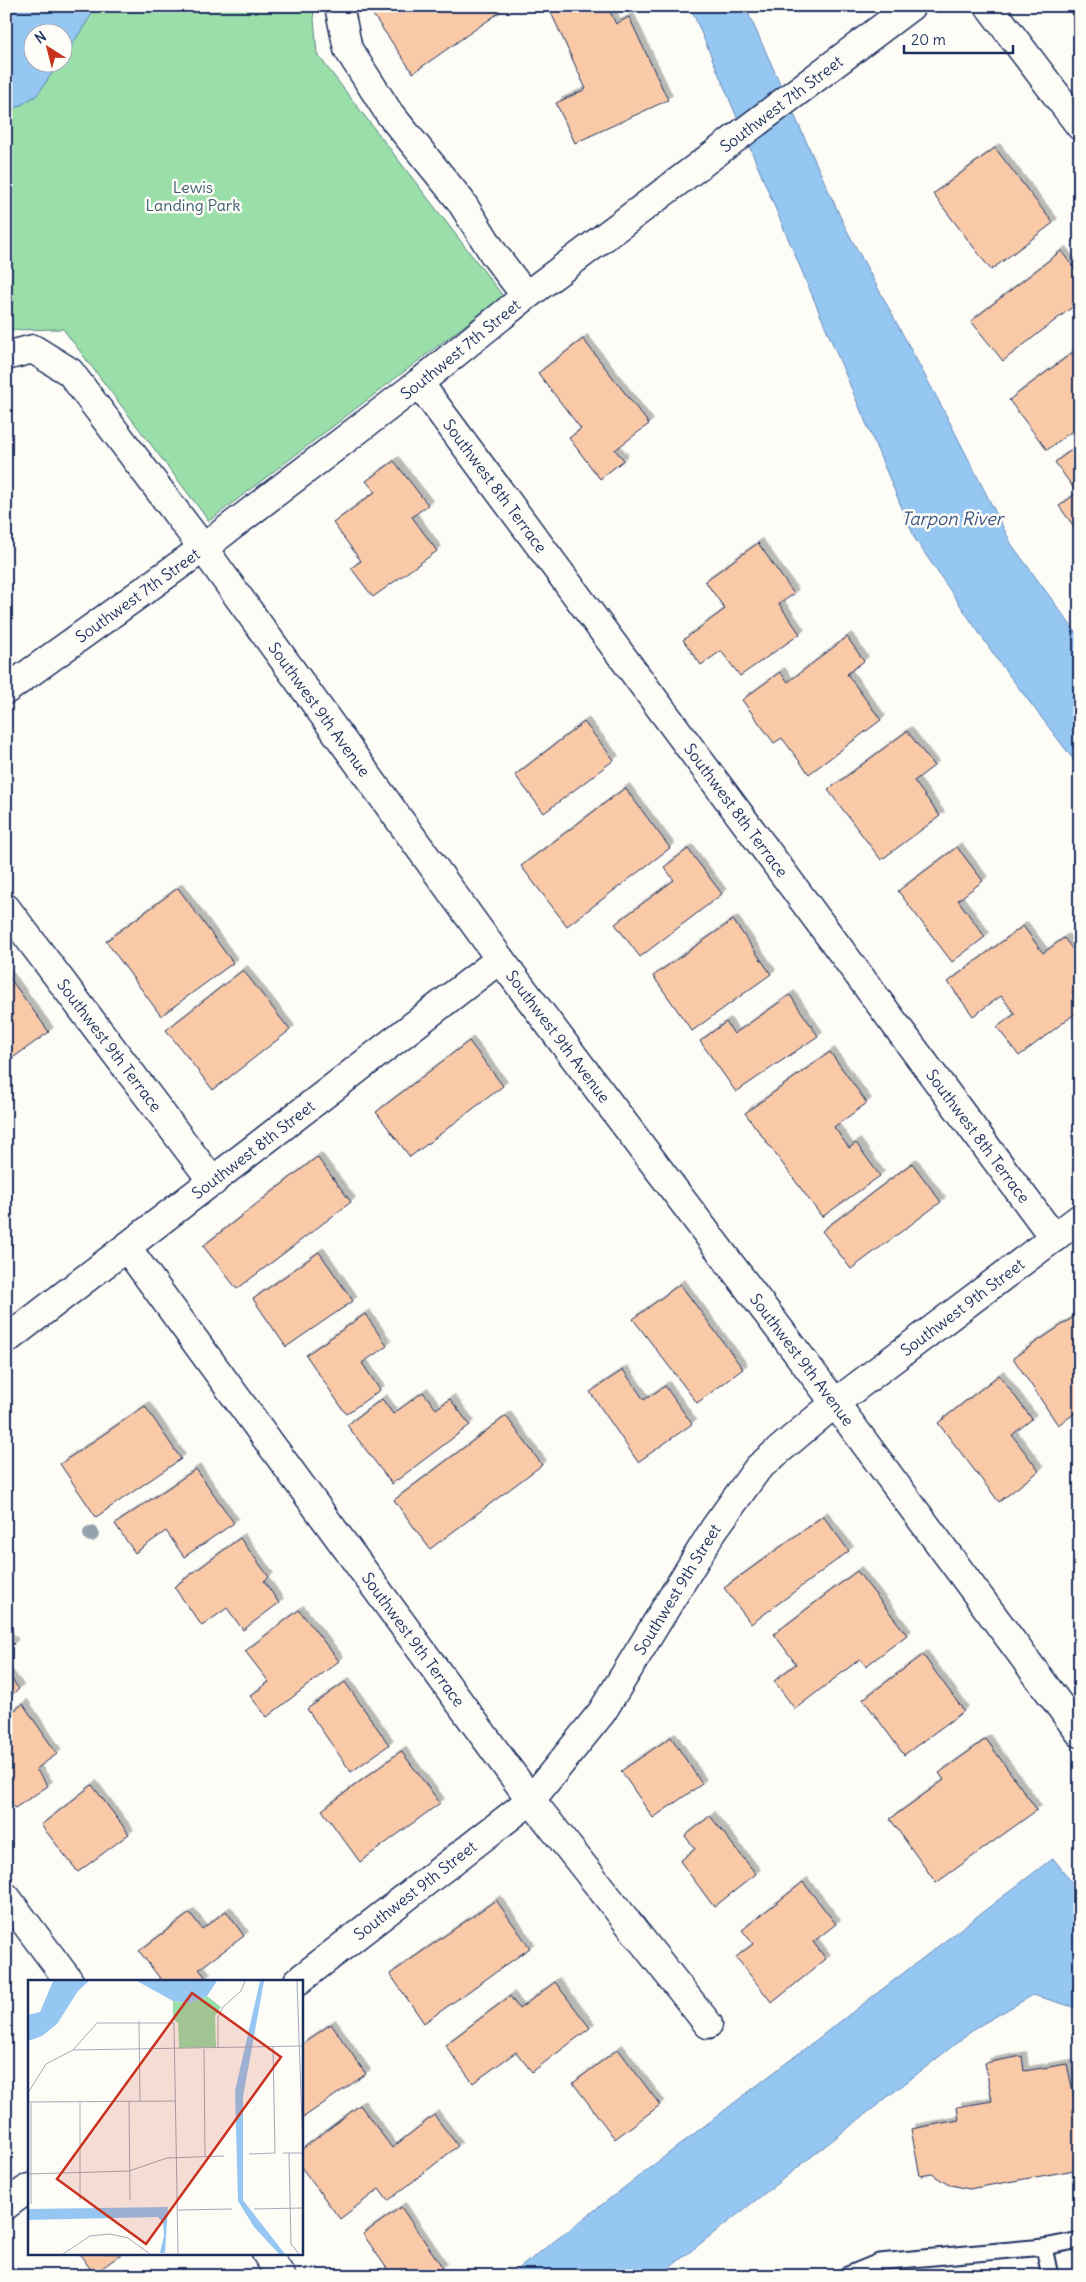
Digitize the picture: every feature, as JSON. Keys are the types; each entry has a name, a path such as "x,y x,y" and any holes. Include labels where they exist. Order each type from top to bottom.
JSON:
{"street":[{"path":"339,6 348,49 384,105 460,200 494,254 526,296"},
{"name":"Southwest 7th Street","path":"6,690 203,548 419,383 526,296 911,6"},
{"path":"989,6 1080,126"},
{"name":"Southwest 9th Avenue","path":"6,356 32,349 70,372 203,548 500,959 835,1403 1080,1733"},
{"name":"Southwest 8th Terrace","path":"419,383 1054,1238"},
{"name":"Southwest 9th Terrace","path":"6,908 213,1182"},
{"name":"Southwest 8th Street","path":"6,1340 500,959"},
{"name":"Southwest 9th Street","path":"299,1980 530,1800 602,1712 714,1528 758,1468 835,1403 1080,1218"},
{"name":"Southwest 9th Terrace","path":"127,1248 530,1800 708,2024"},
{"path":"6,1897 67,1980"},
{"path":"6,2205 28,2189"},
{"path":"267,2254 282,2276"}],"lane":[{"path":"845,2276 879,2262 1044,2247 1080,2240"},
{"path":"1044,2247 1050,2276"}],"green space":[{"name":"Lewis Landing Park","path":"97,6 313,6 317,54 503,296 209,521 63,329 6,330 6,114 37,95 53,72 72,72 72,44"}],"water":[{"path":"6,6 97,6 72,44 72,22 22,22 22,72 53,72 37,95 6,114"},
{"name":"Tarpon River","path":"690,6 745,6 844,225 944,411 1012,545 1080,638 1080,768 999,662 915,539"},
{"path":"1053,1858 1080,1893 1080,2009 1033,1995 977,2027 659,2276 509,2276"}],"building":[{"path":"367,6 497,6 500,12 413,73"},
{"path":"548,6 607,6 616,24 629,17 668,100 575,143 556,103 586,89"},
{"path":"1065,6 1080,6 1080,26"},
{"path":"995,148 1053,223 991,270 933,194"},
{"path":"1061,251 1080,276 1080,301 1003,361 971,321"},
{"path":"583,339 649,424 615,450 624,460 600,479 569,438 581,429 538,373"},
{"path":"1080,347 1080,425 1047,450 1009,400"},
{"path":"1080,444 1080,525 1075,528 1059,506 1077,493 1055,462"},
{"path":"394,461 428,505 412,517 437,551 373,597 351,568 361,561 333,523 375,492 366,481"},
{"path":"758,543 794,594 779,604 800,634 740,676 721,651 701,665 683,640 725,609 705,581"},
{"path":"847,637 864,661 847,674 881,720 809,774 782,738 774,743 742,700 780,672 788,682"},
{"path":"584,722 614,760 544,813 515,775"},
{"path":"907,731 934,766 914,781 940,816 881,860 828,790"},
{"path":"625,788 670,848 567,926 521,866"},
{"path":"957,847 983,881 958,900 985,937 952,962 898,891"},
{"path":"688,849 722,894 640,957 615,924 674,880 664,867"},
{"path":"178,888 233,963 161,1016 106,941"},
{"path":"733,920 771,974 692,1031 653,976"},
{"path":"1023,926 1043,953 1064,938 1080,959 1080,986 1072,992 1080,1002 1080,1010 1019,1056 997,1027 1015,1014 1001,996 973,1016 948,982"},
{"path":"243,970 290,1030 213,1090 166,1030"},
{"path":"6,973 49,1032 7,1062 6,1061"},
{"path":"790,995 818,1036 736,1092 700,1041 726,1022 734,1034"},
{"path":"469,1041 503,1086 410,1157 376,1112"},
{"path":"830,1052 867,1103 834,1127 849,1148 856,1143 880,1176 822,1217 745,1113"},
{"path":"317,1157 351,1202 237,1289 203,1246"},
{"path":"912,1163 941,1202 851,1269 822,1231"},
{"path":"319,1252 353,1301 286,1347 253,1299"},
{"path":"680,1284 743,1369 697,1403 633,1319"},
{"path":"365,1314 387,1346 362,1363 380,1390 346,1414 306,1355"},
{"path":"1078,1314 1080,1410 1058,1425 1013,1358"},
{"path":"623,1370 644,1400 665,1386 692,1424 638,1462 590,1392"},
{"path":"999,1375 1032,1419 1012,1435 1039,1471 999,1502 938,1423"},
{"path":"423,1392 436,1409 450,1399 470,1425 392,1484 347,1425 382,1399 393,1414"},
{"path":"145,1406 181,1459 96,1517 60,1464"},
{"path":"506,1416 542,1465 430,1549 394,1500"},
{"path":"196,1469 234,1523 184,1557 166,1531 135,1553 115,1524"},
{"path":"823,1516 849,1551 751,1624 724,1588"},
{"path":"240,1538 269,1577 264,1581 279,1603 243,1630 227,1608 202,1626 174,1587"},
{"path":"857,1571 907,1635 866,1666 860,1659 795,1709 774,1681 796,1664 774,1634"},
{"path":"299,1610 339,1661 267,1717 250,1696 269,1682 245,1651"},
{"path":"6,1635 14,1644 6,1650"},
{"path":"923,1655 964,1711 904,1755 863,1699"},
{"path":"6,1672 19,1689 6,1699"},
{"path":"345,1682 389,1745 351,1772 307,1709"},
{"path":"23,1704 57,1754 36,1769 48,1786 15,1808 6,1795 6,1716"},
{"path":"671,1737 702,1784 653,1818 621,1771"},
{"path":"986,1739 1037,1810 936,1883 890,1819 944,1780 939,1773"},
{"path":"401,1751 440,1803 360,1862 322,1810"},
{"path":"92,1785 129,1834 78,1872 41,1825"},
{"path":"710,1816 756,1874 714,1907 680,1861 695,1849 685,1836"},
{"path":"803,1882 836,1924 813,1942 826,1959 772,2003 736,1957 753,1944 742,1930"},
{"path":"496,1900 530,1948 424,2023 390,1974"},
{"path":"226,1911 244,1936 199,1969 206,1978 204,1980 161,1980 139,1951 190,1913 202,1929"},
{"path":"555,1982 590,2028 532,2072 516,2052 473,2083 445,2045 510,1996 519,2009"},
{"path":"331,2024 366,2074 302,2118 302,2044"},
{"path":"618,2049 660,2105 615,2139 573,2083"},
{"path":"1022,2056 1024,2071 1067,2064 1080,2125 1080,2169 969,2189 947,2184 932,2174 920,2176 911,2129 959,2120 957,2107 992,2101 985,2063"},
{"path":"360,2105 392,2148 434,2115 458,2146 388,2201 379,2189 340,2219 302,2168 302,2149"},
{"path":"401,2207 443,2268 432,2276 392,2276 363,2234"},
{"path":"80,2254 122,2254 94,2274"}]}
